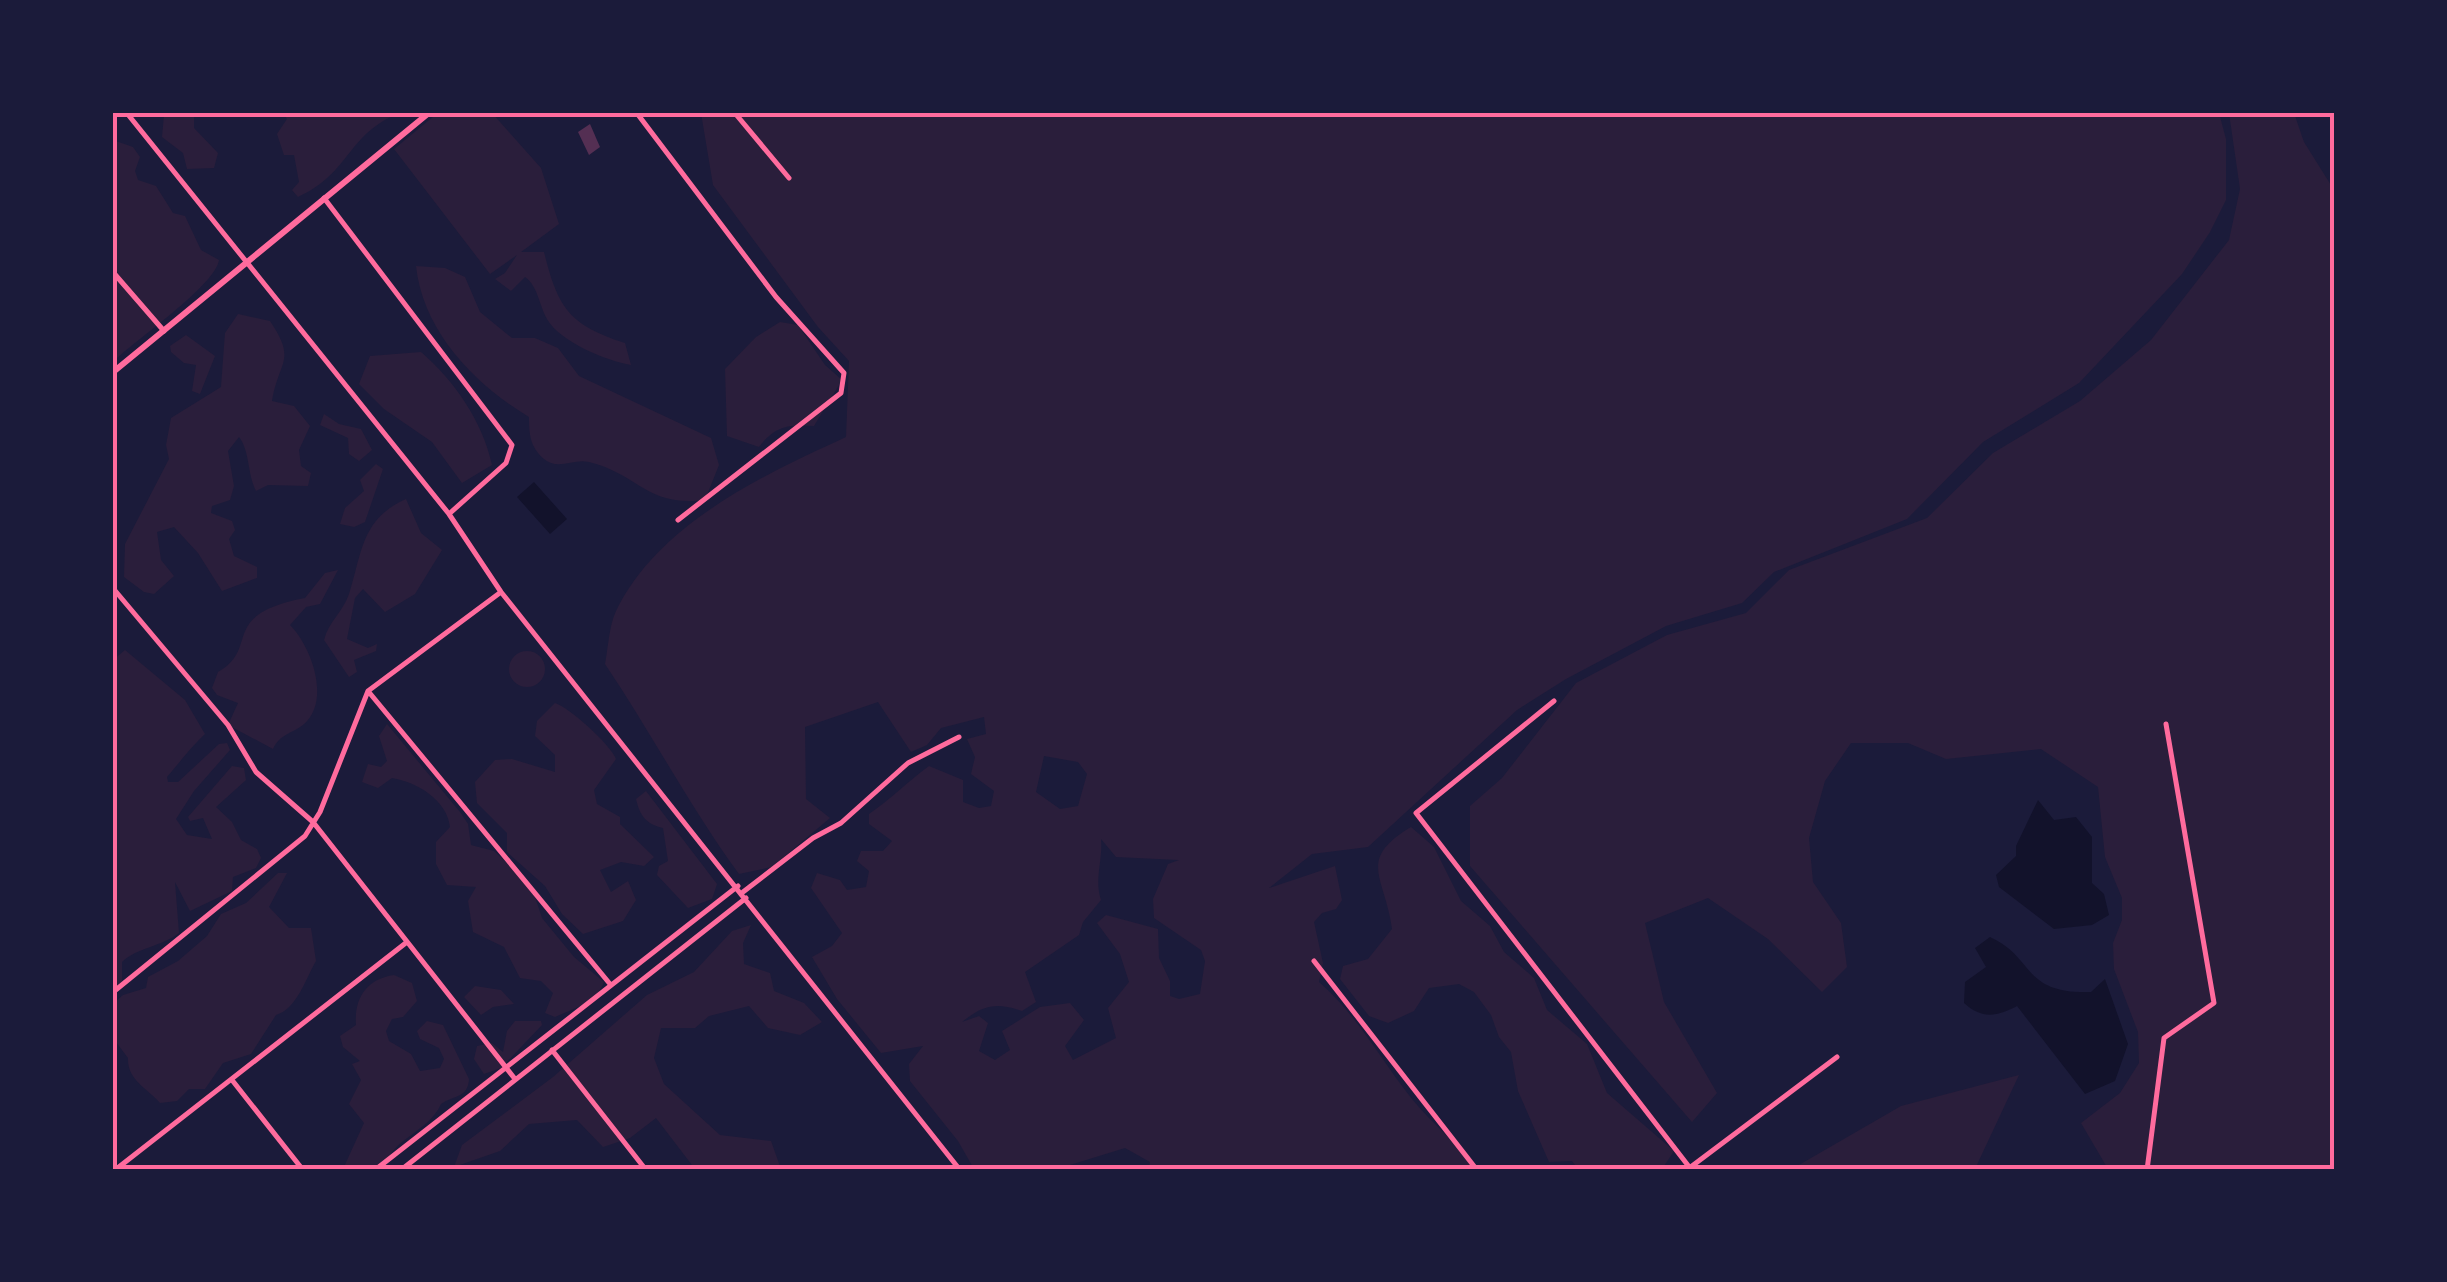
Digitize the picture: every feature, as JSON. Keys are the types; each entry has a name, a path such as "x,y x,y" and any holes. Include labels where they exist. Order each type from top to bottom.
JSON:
{"street":[{"path":"126,112 449,514 501,592 960,1170"},
{"path":"112,372 430,112"},
{"path":"636,112 776,297 844,373 840,393 678,520"},
{"path":"734,112 789,178"},
{"path":"324,198 512,446 506,463 449,514"},
{"path":"112,271 164,331"},
{"path":"112,587 228,725 256,772 313,822 515,1079"},
{"path":"112,992 305,836 368,691 501,592"},
{"path":"368,691 610,984"},
{"path":"1554,701 1416,813 1688,1168 1838,1057"},
{"path":"2148,1170 2164,1038 2214,1003 2166,724"},
{"path":"375,1170 610,984 813,838 841,823 908,764 960,737"},
{"path":"400,1170 742,892"},
{"path":"115,1170 408,942"},
{"path":"1314,961 1476,1170"},
{"path":"552,1050 646,1170"},
{"path":"232,1080 304,1170"}],"shaded area":[{"path":"439,112 492,113 541,168 559,224 521,252 544,252 555,287 569,312 591,329 625,343 631,365 597,355 562,335 547,319 536,291 525,277 511,291 495,279 505,273 517,255 490,274 394,149"},
{"path":"155,113 194,113 194,128 218,153 214,168 187,169 183,153 162,137 164,115"},
{"path":"283,113 400,113 369,131 329,176 298,197 292,190 299,182 294,155 284,155 277,134 287,119"},
{"path":"701,113 2219,113 2226,139 2226,200 2182,274 2079,383 1983,442 1907,519 1774,572 1742,603 1666,626 1566,679 1517,710 1368,847 1312,854 1269,888 1335,866 1342,900 1336,909 1322,913 1314,922 1323,963 1319,982 1357,1023 1412,1099 1475,1169 1149,1169 1150,1162 1125,1148 1057,1169 974,1169 958,1141 910,1081 909,1064 923,1046 881,1053 837,999 812,957 832,946 842,933 811,888 817,873 840,880 847,890 866,887 869,871 857,861 861,851 883,851 892,841 869,824 869,814 929,766 963,780 963,802 979,808 991,806 994,791 971,774 975,757 967,739 986,734 984,717 941,728 927,745 911,752 878,702 805,727 806,799 830,818 772,867 739,874 605,664 610,630 616,611 635,580 685,528 748,486 846,437 849,361 818,327 713,185","holes":["1044,756 1078,762 1087,774 1078,806 1060,809 1036,792","1101,839 1116,857 1179,860 1168,864 1153,899 1154,918 1201,950 1205,961 1200,994 1179,999 1170,996 1170,981 1159,958 1158,929 1106,915 1097,923 1120,954 1129,982 1108,1008 1116,1038 1073,1060 1065,1046 1084,1020 1070,1003 1040,1007 1002,1031 1010,1050 995,1060 979,1051 988,1023 979,1016 962,1022 990,1007 1022,1011 1036,1002 1025,972 1079,935 1083,922 1101,900"]},
{"path":"2229,113 2294,113 2304,142 2334,190 2334,1169 2108,1169 2081,1123 2120,1093 2139,1063 2138,1032 2114,969 2113,943 2122,920 2122,898 2105,857 2098,787 2041,749 1946,759 1908,743 1851,743 1825,781 1809,838 1813,882 1841,923 1847,967 1822,992 1768,939 1708,898 1645,923 1664,1002 1717,1093 1692,1122 1470,866 1470,806 1502,778 1576,683 1667,635 1746,613 1789,570 1927,518 1993,453 2080,401 2151,340 2229,240 2240,189"},
{"path":"113,140 133,147 140,157 135,171 138,180 156,186 173,213 185,216 201,250 219,260 190,298 113,362"},
{"path":"416,266 445,268 465,277 480,312 512,338 535,338 558,348 579,376 711,438 719,465 705,500 669,499 589,462 555,464 544,459 531,440 529,417 489,389 440,334 421,290"},
{"path":"238,314 270,321 283,345 284,361 272,401 294,406 310,426 299,450 301,466 311,473 308,486 268,485 256,491 239,437 228,451 234,486 230,500 212,506 211,513 232,521 235,530 229,539 234,556 257,567 257,578 222,591 198,553 174,527 157,532 161,560 174,576 154,594 144,592 124,577 125,544 169,459 166,445 171,418 221,387 225,333"},
{"path":"780,322 798,325 825,365 842,380 814,426 783,428 759,447 727,436 725,369 756,337"},
{"path":"186,335 215,356 200,394 192,391 196,365 184,363 171,352 170,346"},
{"path":"421,352 445,375 465,403 488,449 492,465 462,483 432,442 384,409 359,384 370,356"},
{"path":"324,414 339,424 361,429 372,450 359,461 349,454 348,438 320,425"},
{"path":"376,464 383,469 365,522 354,527 340,524 345,508 364,491 360,480"},
{"path":"534,482 567,519 550,534 517,497"},
{"path":"406,499 421,533 442,550 415,594 385,612 363,589 355,598 347,639 368,648 377,644 376,651 354,660 357,672 349,677 324,640 346,600 372,527 391,507"},
{"path":"338,570 320,604 306,607 290,625 311,660 316,702 303,725 282,737 273,749 228,725 238,703 217,695 212,688 218,672 230,663 250,623 260,613 305,598 325,573"},
{"path":"125,650 185,700 205,734 167,777 168,782 178,782 219,744 227,743 230,750 194,791 176,819 187,835 212,839 203,818 190,821 188,817 232,766 244,768 246,780 216,807 232,822 241,840 257,849 261,858 256,868 233,877 232,891 190,911 175,882 179,933 122,962 122,986 112,991 112,661"},
{"path":"527,651 539,657 545,669 539,681 527,687 515,681 509,669 515,657"},
{"path":"555,703 579,719 613,753 616,759 594,790 597,804 620,817 620,824 654,857 644,866 621,862 600,870 611,892 628,881 636,900 623,921 583,934 562,914 545,886 507,852 507,833 477,803 475,782 495,760 512,759 555,772 555,755 535,736 537,721"},
{"path":"387,724 460,812 468,824 471,845 494,851 531,885 542,918 574,957 604,982 590,1000 555,1017 545,1013 553,993 541,981 520,978 504,947 473,932 468,901 476,887 447,885 436,864 436,842 450,827 437,801 402,780 392,778 378,788 362,782 368,764 381,767 387,761 379,736"},
{"path":"646,791 717,884 712,899 688,908 657,875 659,866 668,861 663,828 648,822 636,799"},
{"path":"2038,800 2054,820 2076,817 2092,837 2092,883 2104,894 2109,915 2092,925 2054,929 1999,887 1996,875 2016,856 2016,846"},
{"path":"1411,827 1434,847 1461,901 1490,926 1504,952 1534,978 1547,1010 1587,1044 1607,1093 1674,1151 1662,1169 1578,1169 1572,1161 1549,1162 1518,1091 1511,1052 1474,992 1459,984 1429,988 1414,1011 1388,1023 1369,1016 1340,979 1343,966 1368,959 1392,929 1380,882 1379,860 1384,849"},
{"path":"278,873 287,873 269,907 289,928 311,928 316,961 295,1000 276,1015 251,1054 223,1063 205,1089 189,1089 177,1101 160,1103 134,1078 128,1058 113,1038 113,1004 123,995 146,988 148,977 178,961 207,936 221,914 246,903"},
{"path":"751,925 743,943 744,964 770,973 774,991 804,1003 822,1022 800,1035 768,1028 749,1006 709,1016 695,1028 661,1028 654,1058 664,1084 720,1135 771,1141 781,1169 695,1169 656,1118 630,1138 603,1147 577,1120 529,1124 500,1151 454,1167 462,1145 553,1077 647,995 694,972 732,931"},
{"path":"1990,937 2005,945 2031,973 2052,987 2091,992 2105,979 2128,1044 2115,1081 2085,1094 2017,1006 1989,1015 1964,1003 1965,982 1986,967 1975,948"},
{"path":"394,975 412,983 417,1001 403,1017 392,1019 386,1031 389,1041 411,1054 420,1071 440,1068 444,1059 439,1048 420,1039 417,1031 427,1021 443,1025 469,1079 468,1085 463,1093 441,1104 428,1122 394,1149 384,1169 343,1169 364,1123 349,1104 361,1080 352,1064 360,1061 343,1047 340,1036 356,1025 357,1007 369,986"},
{"path":"475,986 501,990 514,1004 493,1007 481,1015 464,997"},
{"path":"515,1021 541,1021 542,1025 501,1068 484,1074 474,1059 477,1046 492,1043 503,1052 507,1031"},
{"path":"2019,1075 1975,1169 1792,1169 1901,1106"}],"building":[{"path":"590,124 600,147 589,155 578,132"}]}
